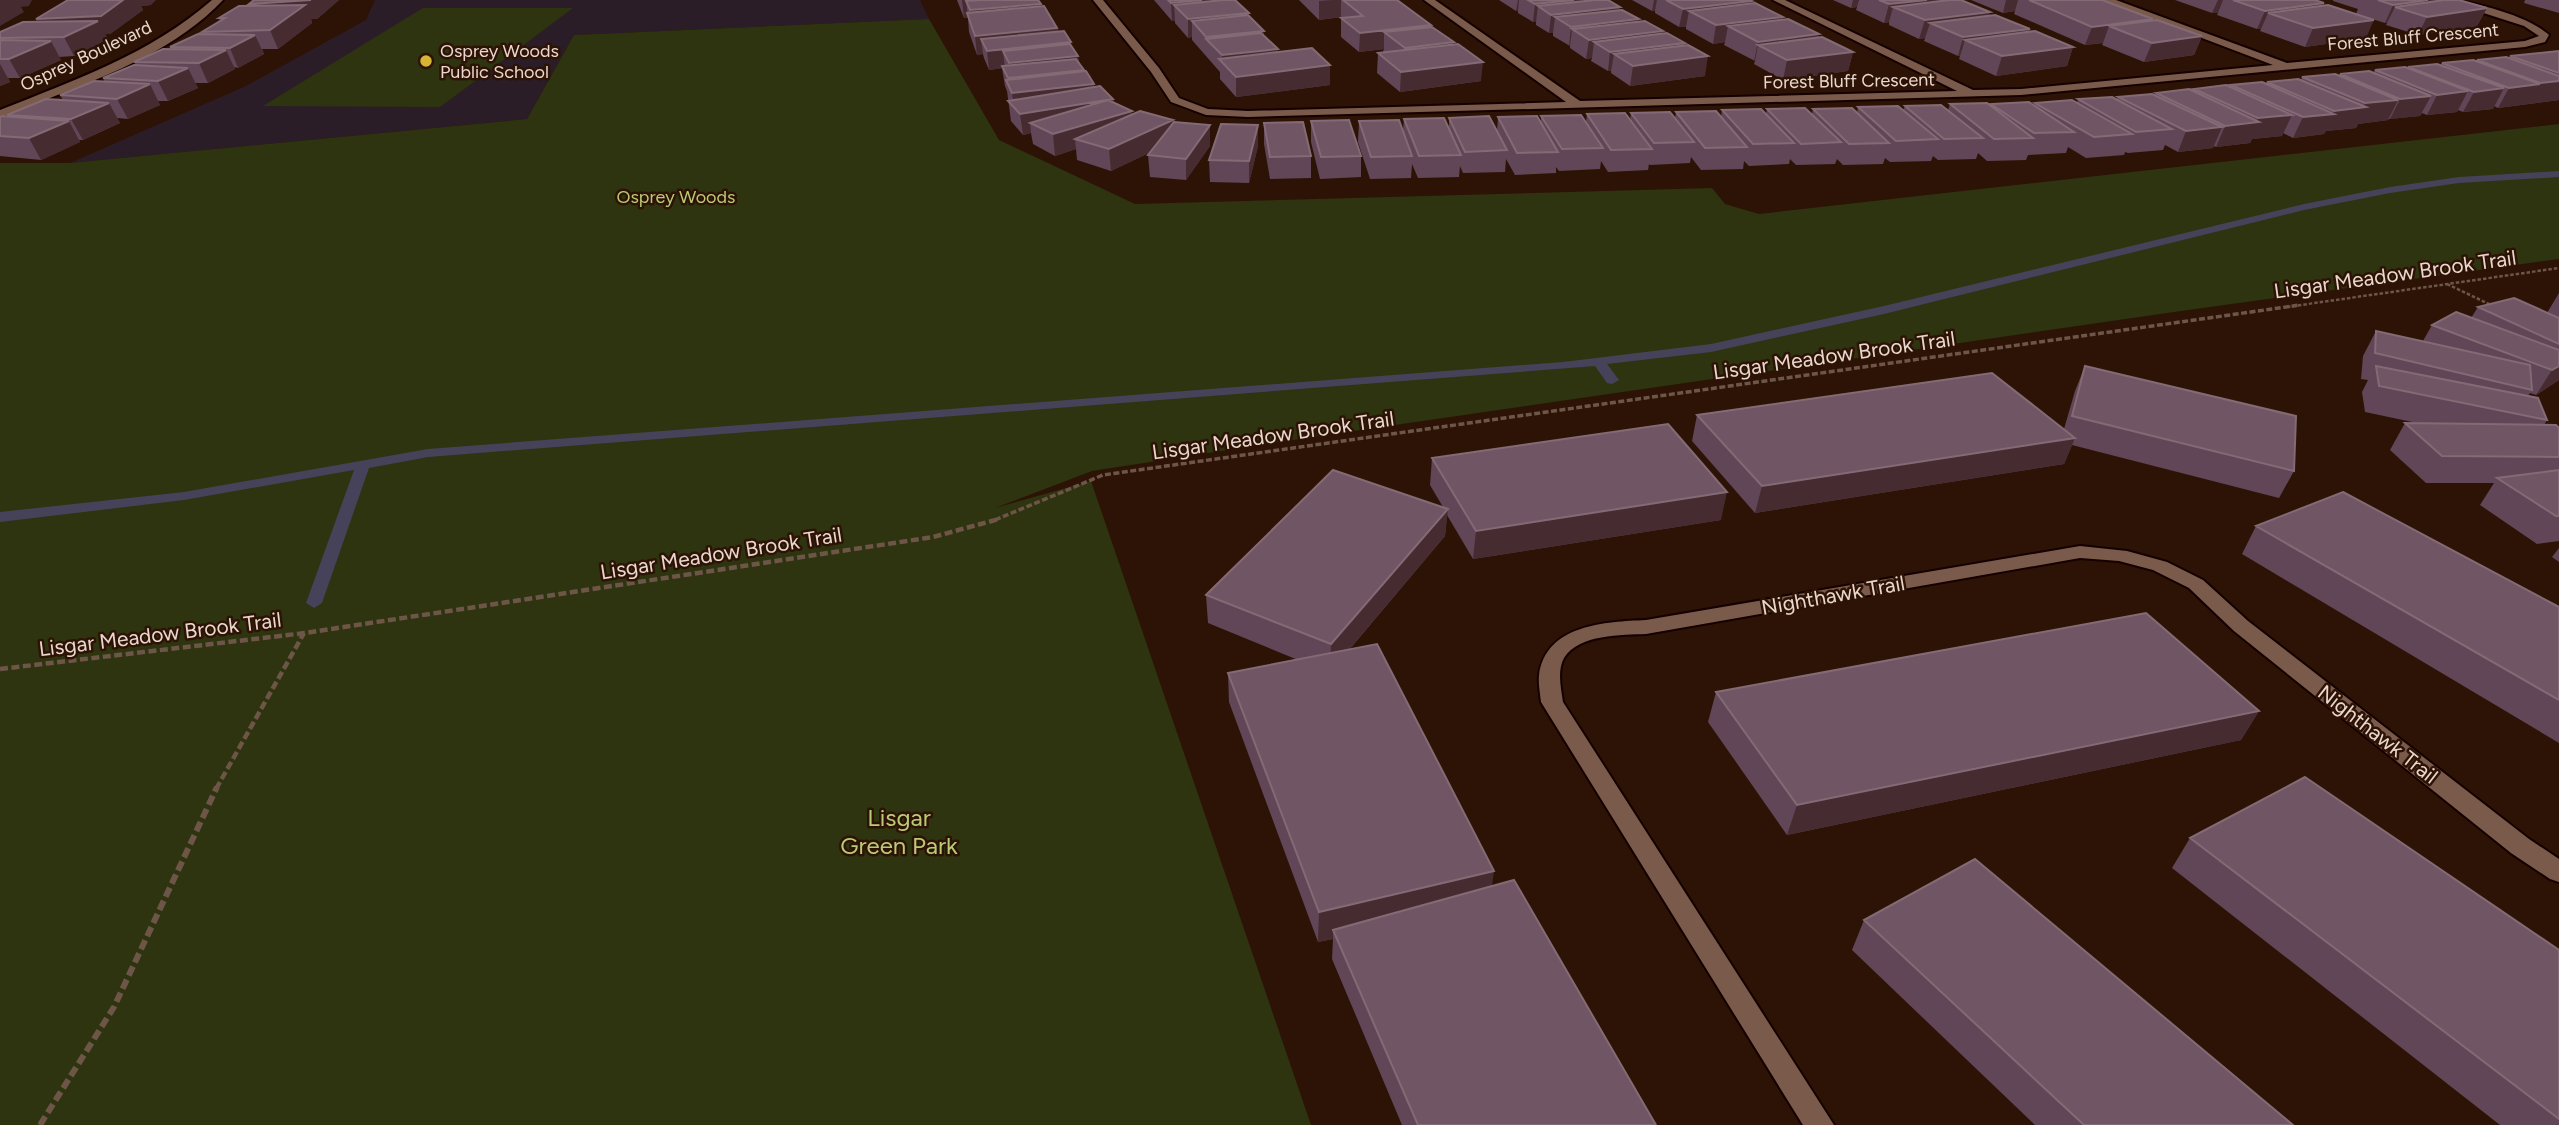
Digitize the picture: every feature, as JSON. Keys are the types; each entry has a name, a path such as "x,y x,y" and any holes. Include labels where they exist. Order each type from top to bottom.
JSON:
{"street":[{"name":"Osprey Boulevard","path":"0,114 150,48 189,24 218,0"},
{"name":"Forest Bluff Crescent","path":"1098,0 1155,70 1175,100 1206,112 1248,114 1973,94 2069,88 2525,44 2541,40 2544,35 2527,24 2448,0"},
{"path":"1430,0 1577,104"},
{"path":"1778,0 1973,94"},
{"path":"2107,0 2287,66"},
{"name":"Nighthawk Trail","path":"1819,1125 1552,702 1549,677 1555,654 1576,639 1601,629 1646,627 2080,552 2120,555 2160,566 2196,584 2241,626 2520,846 2559,872"}],"path":[{"name":"Lisgar Meadow Brook Trail","path":"0,669 305,633 933,537 986,524 1103,475 2559,268"},
{"path":"2446,284 2498,309"},
{"path":"40,1125 114,1007 215,791 305,633"}],"shaded area":[{"name":"Osprey Woods Public School","path":"375,0 920,0 929,19 574,35 527,119 70,163 246,86 366,20"}],"green space":[{"path":"423,8 573,8 440,107 263,106"},
{"path":"929,19 999,140 1135,204 1712,188 1725,204 1759,214 2559,124 2559,259 2181,311 1092,471 995,508 1091,481 1311,1125 0,1125 0,163 70,163 527,119 574,35"}],"building":[{"path":"68,0 123,0 101,16 36,19"},
{"path":"254,0 311,0 249,4"},
{"path":"1038,0 1041,4 970,10 966,1"},
{"path":"1168,0 1202,0 1171,3"},
{"path":"1235,0 1249,13 1188,19 1174,5"},
{"path":"1343,0 1397,0 1431,25 1360,33 1341,18 1363,16"},
{"path":"1528,0 1574,0 1535,4"},
{"path":"1608,0 1620,7 1551,15 1538,6"},
{"path":"1666,0 1750,0 1752,1 1683,9"},
{"path":"1879,0 1927,0 1889,4"},
{"path":"1961,0 1990,12 1925,20 1893,7"},
{"path":"2029,0 2102,0 2153,19 2092,27"},
{"path":"2233,0 2315,0 2324,3 2265,11"},
{"path":"2378,0 2428,0 2393,5"},
{"path":"2459,0 2487,8 2427,17 2395,7"},
{"path":"1755,3 1783,17 1716,25 1689,11"},
{"path":"305,5 270,30 202,32 239,6"},
{"path":"2328,5 2374,20 2313,28 2268,13"},
{"path":"1044,6 1057,28 975,36 967,13"},
{"path":"1622,10 1639,19 1571,27 1555,17"},
{"path":"1248,15 1264,31 1206,37 1192,21"},
{"path":"1995,15 2030,29 1963,37 1930,23"},
{"path":"1788,19 1819,34 1758,42 1728,26"},
{"path":"2157,20 2202,36 2152,43 2109,26"},
{"path":"98,21 64,37 0,38 0,32 23,22"},
{"path":"1645,21 1663,31 1589,40 1572,29"},
{"path":"1432,27 1454,42 1405,48 1384,32"},
{"path":"1064,31 1071,42 987,51 981,39"},
{"path":"2035,31 2073,47 2002,56 1965,40"},
{"path":"1261,33 1278,49 1222,55 1206,39"},
{"path":"1667,33 1685,43 1610,52 1594,42"},
{"path":"198,34 255,35 230,48 170,47"},
{"path":"1822,37 1853,52 1787,60 1758,45"},
{"path":"0,40 51,41 9,59 0,59"},
{"path":"1070,44 1078,56 1009,63 1003,51"},
{"path":"1458,44 1483,62 1401,72 1378,53"},
{"path":"1688,45 1708,56 1633,66 1614,54"},
{"path":"1312,48 1330,65 1236,77 1219,59"},
{"path":"163,49 226,50 199,63 134,62"},
{"path":"2559,51 2559,73 2510,56"},
{"path":"2506,57 2559,76 2559,81 2540,83 2477,60"},
{"path":"1076,59 1084,70 1008,78 1002,66"},
{"path":"2473,60 2540,84 2509,88 2442,63"},
{"path":"2437,64 2504,88 2474,92 2408,67"},
{"path":"134,65 188,68 158,81 103,78"},
{"path":"2405,67 2468,91 2437,95 2375,70"},
{"path":"1086,71 1094,84 1012,93 1006,80"},
{"path":"2369,71 2431,96 2400,99 2340,74"},
{"path":"2335,74 2398,100 2365,103 2302,77"},
{"path":"2298,79 2366,107 2334,111 2267,82"},
{"path":"94,81 150,84 117,99 60,95"},
{"path":"2262,82 2334,114 2303,117 2231,85"},
{"path":"2226,85 2292,115 2258,118 2194,89"},
{"path":"1100,86 1113,99 1020,114 1008,101"},
{"path":"2189,89 2259,122 2225,126 2156,93"},
{"path":"2152,94 2222,127 2186,131 2118,97"},
{"path":"2112,97 2172,129 2136,132 2078,99"},
{"path":"46,99 109,103 71,119 7,115"},
{"path":"1108,100 1132,111 1053,134 1030,123"},
{"path":"2072,100 2132,134 2094,137 2035,103"},
{"path":"2029,102 2074,132 2034,133 1991,104"},
{"path":"1987,103 2033,138 1994,139 1950,104"},
{"path":"1941,105 1983,138 1944,139 1905,106"},
{"path":"1898,106 1938,139 1896,141 1858,107"},
{"path":"1805,108 1841,142 1801,144 1767,109"},
{"path":"1852,108 1889,143 1849,144 1813,109"},
{"path":"1761,109 1794,143 1753,144 1722,110"},
{"path":"1140,111 1173,120 1109,149 1075,139"},
{"path":"1716,111 1747,147 1705,148 1676,112"},
{"path":"1670,112 1694,142 1654,143 1631,113"},
{"path":"1625,113 1652,149 1611,150 1587,114"},
{"path":"1581,115 1603,148 1562,149 1541,116"},
{"path":"2,116 69,121 29,138 0,136"},
{"path":"1489,116 1507,150 1465,152 1449,118"},
{"path":"1537,116 1558,152 1517,153 1498,117"},
{"path":"1444,118 1461,155 1419,156 1404,119"},
{"path":"1349,120 1361,156 1321,157 1311,121"},
{"path":"1399,120 1412,156 1371,157 1359,121"},
{"path":"1174,122 1210,125 1186,159 1148,155"},
{"path":"1303,122 1311,156 1270,157 1264,123"},
{"path":"1221,124 1258,125 1249,161 1209,160"},
{"path":"2514,298 2559,318 2559,344 2478,307"},
{"path":"2456,312 2559,350 2559,366 2552,370 2432,325"},
{"path":"2376,331 2530,365 2532,390 2375,353"},
{"path":"2085,366 2296,416 2294,471 2072,416"},
{"path":"2376,366 2538,398 2547,420 2379,386"},
{"path":"1992,373 2075,438 1762,486 1697,415"},
{"path":"2405,423 2556,425 2559,428 2559,457 2442,456"},
{"path":"1668,424 1727,492 1476,531 1432,458"},
{"path":"1333,470 1448,509 1331,644 1206,595"},
{"path":"2559,470 2559,516 2497,478"},
{"path":"2343,492 2559,607 2559,700 2256,526"},
{"path":"2146,613 2259,711 1797,805 1716,692"},
{"path":"1377,644 1494,871 1319,912 1228,673"},
{"path":"2305,777 2559,950 2559,1119 2190,838"},
{"path":"1975,859 2293,1125 2084,1125 1864,920"},
{"path":"1514,880 1656,1125 1418,1125 1333,930"}],"waterway":[{"path":"0,517 184,496 428,453 1563,366 1711,348 1884,310 2304,207 2459,180 2559,174"},
{"path":"1599,362 1612,380"},
{"path":"314,603 363,465"}],"place":[{"name":"Osprey Woods Public School","path":"426,61"}],"park label":[{"name":"Osprey Woods","path":"676,197"},
{"name":"Lisgar Green Park","path":"899,831"}]}
